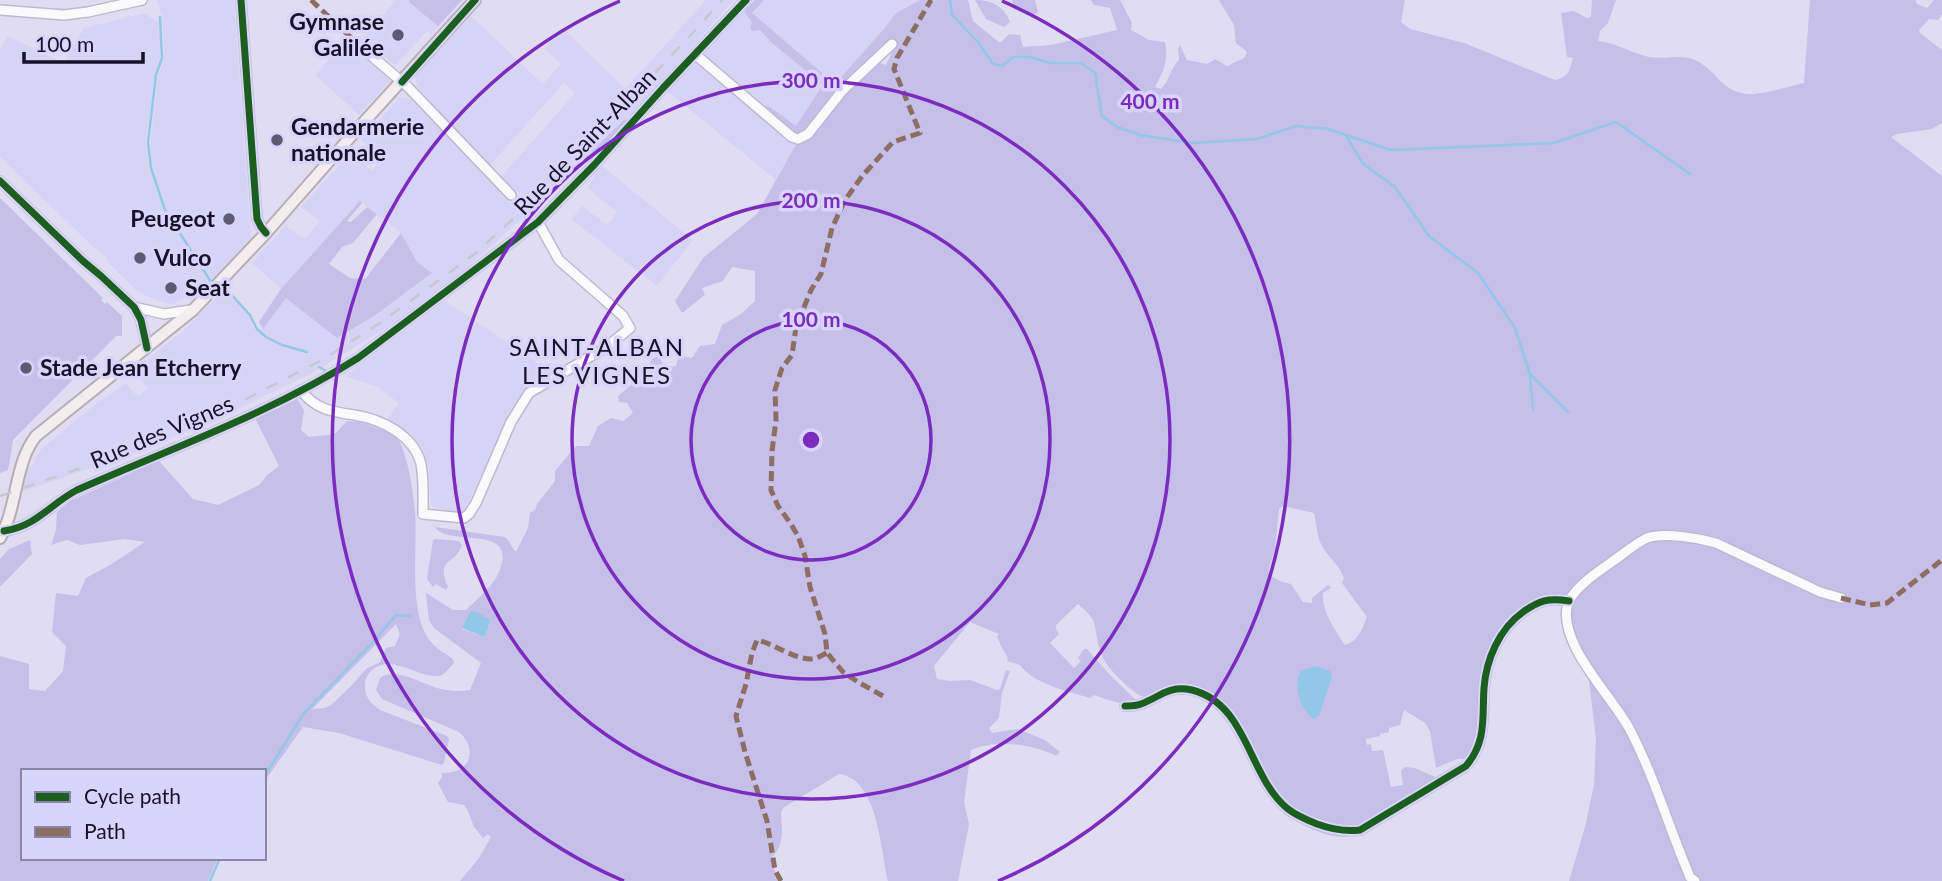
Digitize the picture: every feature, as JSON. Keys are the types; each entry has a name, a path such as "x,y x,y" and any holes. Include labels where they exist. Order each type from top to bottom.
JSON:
{"main road":[{"path":"2,535 14,505 23,460 33,440 193,310 266,233 475,0"}],"street":[{"path":"0,10 64,15 142,0"},
{"path":"241,0 257,219 266,233"},
{"name":"Rue de Saint-Alban","path":"338,371 405,324 538,222 746,0"},
{"path":"696,55 792,137 798,139 808,134 842,91 892,44"},
{"path":"360,46 402,82 511,195"},
{"path":"0,181 134,307 141,320 147,348"},
{"path":"301,390 319,406 388,425 414,448 420,463 423,514 464,518 476,503 516,411 529,393 608,345 630,328 623,316 559,260 538,222"},
{"path":"134,307 164,314 193,310"},
{"name":"Rue des Vignes","path":"2,535 31,523 66,495 200,439 338,371"},
{"path":"1695,881 1690,877 1650,773 1628,727 1584,664 1568,632 1566,607 1569,601 1593,576 1638,543 1650,537 1667,536 1716,543 1820,592 1841,598"},
{"path":"1125,706 1139,705 1170,690 1185,689 1204,694 1218,703 1232,718 1266,782 1288,809 1322,826 1360,830 1466,766 1482,737 1485,682 1489,662 1502,634 1514,619 1539,603 1552,598 1569,601"}],"shaded area":[{"path":"157,0 234,0 251,237 213,280 166,210 152,168 150,144 158,77 164,57 162,15"},
{"path":"396,0 462,0 432,34 427,31 395,66 364,37"},
{"path":"409,0 462,0 438,26"},
{"path":"706,0 734,0 634,111 508,231 469,266 391,325 310,374 217,419 131,454 22,492 26,468 35,464 33,461 42,448 126,383 135,394 139,395 147,389 138,375 144,362 182,332 222,292 230,294 251,318 259,333 286,298 374,316 432,273 417,262 401,233 360,201 281,289 252,263 285,226 305,239 320,221 301,207 351,152 372,171 383,157 361,140 400,97 408,98 450,138 511,205 524,195 501,177 575,93 564,83 489,166 420,90 415,76 471,16 543,84 561,64 544,48 564,29 625,89"},
{"path":"755,0 922,0 914,11 906,6 809,121 776,180 666,90"},
{"path":"755,0 764,0 752,13 835,84 896,13 920,0 968,0 973,21 1000,43 1009,34 1020,35 1023,47 1051,45 1117,30 1110,8 1094,5 1091,0 1120,0 1132,23 1131,30 1149,40 1165,42 1164,66 1155,87 1161,89 1179,60 1180,45 1187,60 1207,64 1215,59 1227,66 1244,58 1247,52 1236,43 1234,25 1219,0 1405,0 1401,22 1410,29 1464,43 1555,80 1566,75 1573,58 1567,57 1561,13 1574,11 1587,18 1591,17 1592,0 1616,0 1608,23 1600,31 1598,41 1649,57 1680,57 1697,61 1730,89 1751,94 1804,83 1810,0 1916,0 1917,4 1927,8 1934,0 1942,0 1942,14 1938,20 1929,19 1919,30 1942,50 1942,123 1932,129 1891,137 1942,176 1942,881 1569,881 1594,785 1596,738 1587,665 1573,635 1570,614 1573,603 1591,579 1590,574 1568,598 1564,595 1549,597 1523,609 1512,618 1494,642 1484,670 1477,736 1468,759 1457,759 1436,768 1430,731 1425,723 1404,710 1400,725 1389,728 1389,732 1380,736 1366,739 1367,745 1371,744 1372,751 1383,750 1391,787 1403,785 1401,771 1405,767 1415,768 1437,780 1358,827 1362,833 1353,836 1328,835 1296,820 1300,813 1276,793 1236,719 1215,697 1189,686 1168,687 1147,697 1129,688 1105,661 1093,620 1078,604 1056,625 1059,634 1050,643 1074,668 1081,661 1078,658 1084,649 1087,649 1136,703 1119,703 1094,695 1090,698 1042,682 1020,665 1007,661 997,636 999,634 970,622 934,666 937,679 970,680 997,690 1000,689 1006,670 1010,671 1002,693 999,718 989,728 992,733 1018,729 1045,740 1060,752 1056,756 1014,744 991,745 971,750 964,802 969,824 958,881 888,881 880,835 870,802 862,788 852,779 839,774 783,808 781,843 771,858 778,881 460,881 479,858 491,837 488,834 483,838 474,827 464,805 448,802 438,783 442,773 459,770 465,765 470,753 469,746 459,732 382,699 376,690 380,678 394,674 441,689 470,690 481,663 434,628 429,620 426,593 453,610 466,610 496,578 502,563 502,551 497,544 488,540 452,536 435,527 505,537 516,552 528,528 530,513 555,481 555,471 576,446 589,446 598,426 611,418 623,421 633,413 627,403 619,402 618,396 638,379 652,359 658,356 666,368 676,366 679,355 692,358 700,346 715,344 722,325 741,314 755,301 755,271 732,267 723,281 702,288 705,295 682,313 675,301 703,258 757,214 798,141 813,133 845,91 877,62 886,65 896,44 892,40 840,90 808,132 794,135 765,109 765,106 796,126 822,86 821,83 760,30 752,31 752,22 744,11","holes":["1283,506 1314,513 1319,540 1339,568 1344,578 1342,583 1367,617 1359,634 1345,645 1327,613 1323,600 1323,593 1331,588 1328,585 1312,598 1312,603 1303,602 1291,584 1269,575 1279,509","470,612 490,619 484,637 462,629"]},
{"path":"975,0 997,5 1010,22 1004,27 986,19"},
{"path":"1012,0 1035,0 1038,13 1030,16 1014,9"},
{"path":"144,13 159,23 161,56 155,75 146,142 149,168 164,211 210,281 205,287 174,304 137,291 105,256 0,157 0,49 8,36 64,63 84,28"},
{"path":"347,39 393,78 359,115 315,75"},
{"path":"625,119 623,128 593,160 589,158 556,191 553,188"},
{"path":"601,165 693,240 657,286 571,219 582,206 607,225 617,212 587,188"},
{"path":"0,198 103,298 101,300 105,304 107,302 122,316 122,336 116,336 13,440 8,470 0,473"},
{"path":"360,201 362,203 347,221 351,222 367,207 377,214 353,243 342,247 329,264 350,278 365,279 401,233 417,262 432,273 374,316 337,338 286,298 263,329 259,322 281,289"},
{"path":"445,301 534,360 548,377 521,396 465,509 459,513 433,507 431,504 429,470 424,450 410,433 387,420 399,403 377,387 345,376"},
{"path":"297,399 304,410 301,430 309,437 335,434 347,421 360,422 396,435 409,472 415,512 415,580 419,616 432,643 453,659 454,663 440,676 397,665 381,665 368,675 365,692 380,710 447,736 449,739 444,762 442,765 339,733 303,727 266,779 266,769 21,769 21,860 217,860 208,881 0,881 0,656 29,664 29,689 45,691 63,671 66,646 52,632 56,593 78,596 86,578 145,542 125,539 80,545 67,540 51,545 56,530 57,512 70,501 159,461 193,499 218,505 259,485 279,466 255,418","holes":["396,624 400,634 395,646 386,648 380,662 366,669 331,705 312,709"]},
{"path":"30,540 32,554 0,587 0,559 9,549"},
{"path":"433,540 459,541 462,545 445,566 448,587 446,590 436,584 433,587 427,579"}],"water":[{"path":"473,611 490,619 484,637 462,628"},
{"path":"1315,666 1330,671 1332,677 1319,716 1314,719 1302,704 1297,683 1301,671"}],"waterway":[{"path":"950,0 952,15 978,42 993,64 1002,66 1013,57 1030,57 1050,63 1081,63 1095,73 1102,116 1117,127 1140,135 1193,143 1257,139 1296,126 1328,129 1391,150 1554,143 1616,122 1690,174"},
{"path":"160,17 162,58 156,75 148,143 151,168 165,210 210,280"},
{"path":"1347,137 1363,164 1395,187 1429,236 1478,273 1515,328 1530,374 1568,412"},
{"path":"230,293 266,337 307,352"},
{"path":"319,367 325,370"},
{"path":"1530,375 1533,410"},
{"path":"266,774 304,713 396,615 410,616"},
{"path":"210,881 219,860"}],"railway":[{"path":"0,496 127,452 205,420 322,360 380,323 476,253 541,193 722,0"}],"marked path":[{"path":"311,0 360,46"},
{"path":"883,696 843,672 827,653 825,634 810,587 805,556 798,536 771,490 776,420 775,390 782,368 792,355 796,327 811,290 821,274 832,228 845,200 893,142 920,133 894,69 897,58 931,0"},
{"path":"1841,598 1870,605 1887,603 1942,560"},
{"path":"781,881 775,870 767,821 736,716 757,640 804,658 813,659 827,653"}],"cycle path":[{"path":"241,0 257,219 266,233"},
{"path":"402,82 475,0"},
{"path":"4,531 34,520 77,490 256,413 358,358 538,222 746,0"},
{"path":"0,181 134,307 141,320 147,348"},
{"path":"1125,706 1139,705 1177,689 1192,690 1211,698 1225,710 1236,725 1264,779 1288,809 1328,827 1360,830 1466,766 1473,757 1480,738 1485,677 1501,636 1515,619 1534,605 1550,600 1569,601"}],"place":[{"name":"Gymnase Galilée","path":"398,35"},
{"name":"Gendarmerie nationale","path":"277,140"},
{"name":"Peugeot","path":"229,219"},
{"name":"Vulco","path":"140,258"},
{"name":"Seat","path":"171,288"},
{"name":"Stade Jean Etcherry","path":"26,368"}],"district":[{"name":"SAINT-ALBAN LES VIGNES","path":"597,362"}]}
